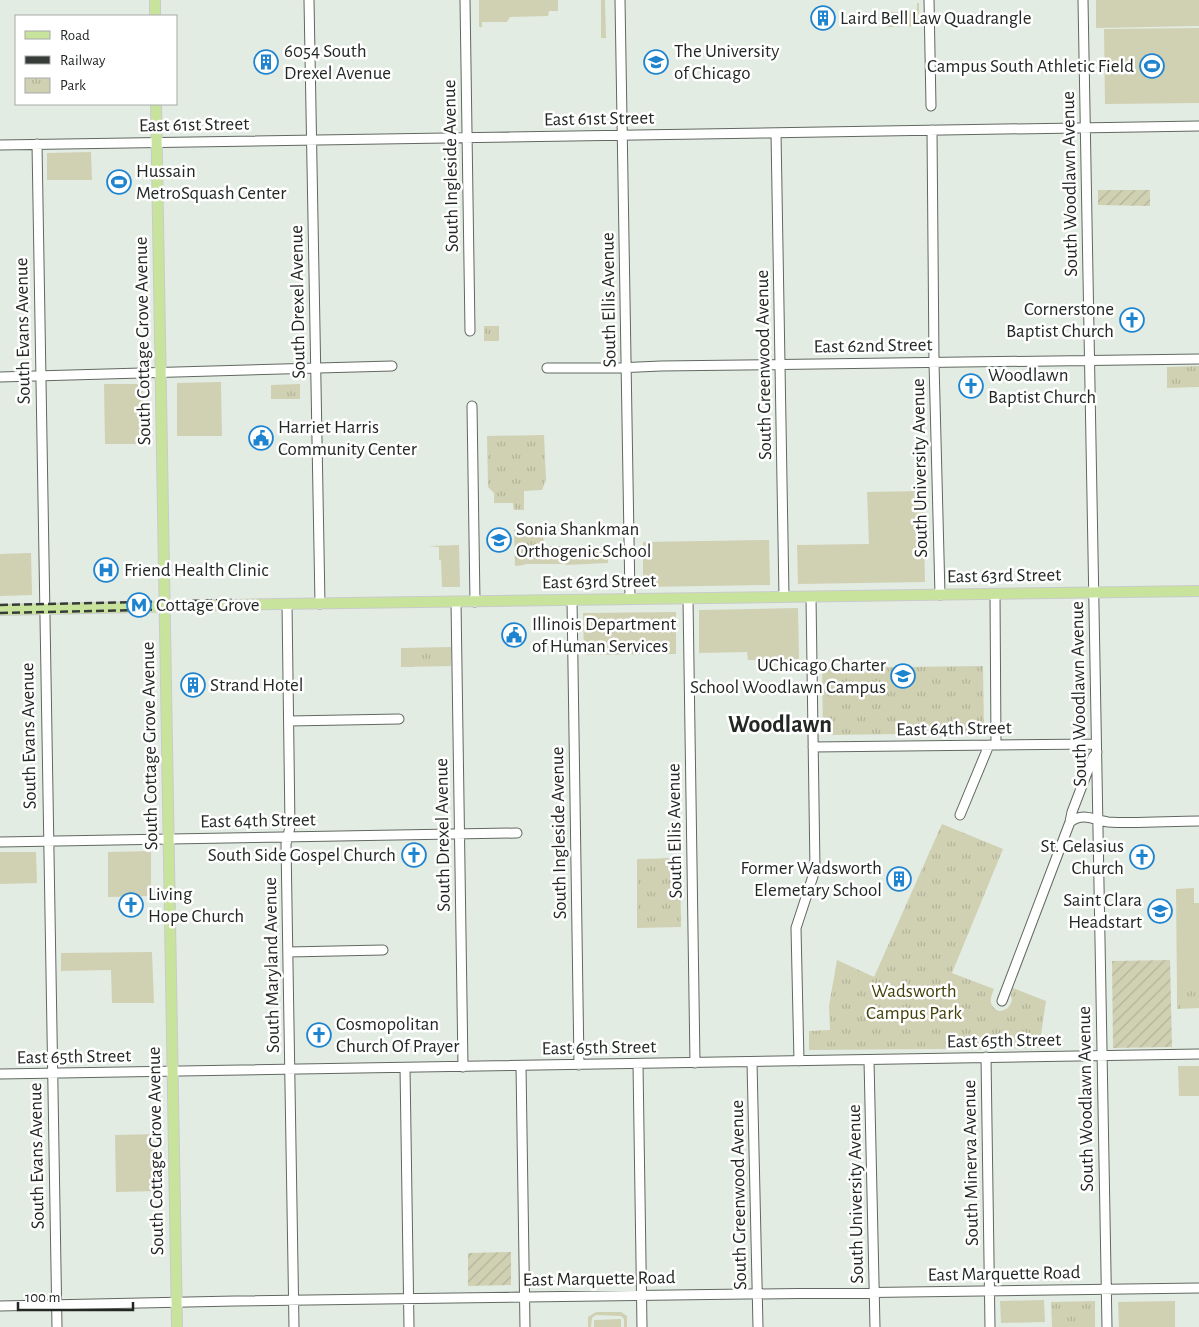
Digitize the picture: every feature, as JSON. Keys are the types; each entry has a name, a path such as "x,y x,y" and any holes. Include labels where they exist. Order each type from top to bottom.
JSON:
{"main road":[{"path":"155,0 155,15"},
{"name":"South Cottage Grove Avenue","path":"156,105 177,1327"},
{"name":"East 63rd Street","path":"0,610 1199,591"}],"street":[{"name":"South Drexel Avenue","path":"309,0 320,604"},
{"name":"South Ingleside Avenue","path":"465,0 470,330"},
{"name":"South Ellis Avenue","path":"620,0 630,599"},
{"path":"929,0 931,106"},
{"name":"South Woodlawn Avenue","path":"1083,0 1107,1327"},
{"name":"East 61st Street","path":"0,145 1199,126"},
{"name":"South University Avenue","path":"932,130 934,362 940,595"},
{"name":"South Greenwood Avenue","path":"776,132 784,597"},
{"name":"South Evans Avenue","path":"36,144 57,1327"},
{"name":"East 62nd Street","path":"547,368 1199,358"},
{"path":"0,377 392,366"},
{"path":"472,406 475,602"},
{"path":"960,815 993,745 995,594"},
{"path":"799,1061 796,928 815,870 811,597"},
{"name":"South Ellis Avenue","path":"688,598 695,1063"},
{"name":"South Ingleside Avenue","path":"572,600 579,1065"},
{"name":"South Drexel Avenue","path":"456,602 463,1067"},
{"name":"South Maryland Avenue","path":"287,604 290,827 286,844 294,1327"},
{"path":"289,720 399,719"},
{"name":"East 64th Street","path":"813,747 993,745 1097,748"},
{"path":"1002,1001 1097,748"},
{"path":"1070,822 1078,817 1085,816 1108,822 1199,820"},
{"name":"East 64th Street","path":"0,842 517,833"},
{"path":"288,952 383,950"},
{"name":"East 65th Street","path":"0,1074 1199,1054"},
{"name":"South Minerva Avenue","path":"986,1058 990,1327"},
{"name":"South University Avenue","path":"870,1060 875,1327"},
{"name":"South Greenwood Avenue","path":"752,1062 758,1327"},
{"path":"638,1064 642,1327"},
{"path":"521,1066 525,1327"},
{"path":"405,1068 409,1327"},
{"name":"East Marquette Road","path":"0,1306 408,1298 1199,1288"}],"green space":[{"path":"479,0 558,0 558,11 549,11 548,16 510,17 507,22 482,22 482,27 479,27"},
{"path":"601,0 605,0 606,38 601,38"},
{"path":"1096,0 1199,0 1199,26 1096,28"},
{"path":"917,3 919,3 919,24 917,26 886,27 885,10 909,11 917,9"},
{"name":"Campus South Athletic Field","path":"1199,28 1199,103 1105,104 1104,29"},
{"path":"91,152 92,180 47,180 47,153"},
{"path":"1098,190 1150,190 1150,206 1098,205"},
{"path":"484,326 499,326 499,341 484,341"},
{"path":"1199,366 1199,387 1167,388 1167,367"},
{"path":"221,382 222,436 177,436 177,383"},
{"path":"104,384 143,384 144,444 105,444"},
{"path":"300,384 300,399 271,399 271,385"},
{"path":"544,435 546,480 542,490 524,491 524,510 514,510 513,503 494,503 494,493 488,487 487,436"},
{"path":"923,491 925,582 798,584 797,545 869,544 867,492"},
{"path":"524,529 524,533 543,533 544,546 608,546 608,563 525,564 515,566 514,530"},
{"path":"769,540 770,585 643,587 643,542"},
{"path":"459,545 460,587 442,587 439,547 428,546"},
{"path":"31,553 32,595 0,596 0,554"},
{"path":"798,608 799,659 748,660 747,652 699,653 699,610"},
{"path":"676,612 676,654 584,655 583,613"},
{"path":"451,647 451,666 401,667 401,648"},
{"path":"983,666 984,733 823,735 822,668"},
{"name":"Wadsworth Campus Park","path":"942,824 1003,849 952,973 994,989 991,1002 993,1007 999,1011 1006,1009 1010,1005 1013,988 1046,1001 1039,1048 809,1050 809,1031 830,1030 829,1006 837,960 874,977"},
{"path":"151,851 151,896 108,897 108,852"},
{"path":"0,852 36,852 37,883 0,884"},
{"path":"680,858 681,927 637,928 637,859"},
{"path":"1194,888 1194,903 1199,903 1199,991 1177,991 1176,889"},
{"path":"152,952 154,1003 112,1003 111,970 61,971 61,953"},
{"path":"1170,960 1172,1047 1113,1048 1112,961"},
{"path":"1177,991 1199,991 1199,1008 1177,1009"},
{"path":"1178,1066 1199,1066 1199,1096 1179,1096"},
{"path":"156,1134 157,1191 116,1192 115,1135"},
{"path":"511,1252 511,1285 468,1286 468,1253"},
{"path":"1044,1300 1045,1322 1001,1323 1000,1301"},
{"path":"1095,1301 1095,1327 1052,1327 1051,1302"},
{"path":"1175,1301 1175,1327 1119,1327 1118,1302"},
{"path":"596,1312 621,1312 627,1316 627,1327 624,1327 624,1319 621,1316 596,1315 592,1318 591,1327 588,1327 588,1317"},
{"path":"621,1319 621,1327 594,1327 594,1320"}],"railway":[{"path":"0,605 232,600"},
{"path":"0,613 232,608"}],"place":[{"name":"Laird Bell Law Quadrangle","path":"823,18"},
{"name":"6054 South Drexel Avenue","path":"266,62"},
{"name":"The University of Chicago","path":"656,62"},
{"name":"Campus South Athletic Field","path":"1152,66"},
{"name":"Hussain MetroSquash Center","path":"119,182"},
{"name":"Cornerstone Baptist Church","path":"1132,320"},
{"name":"Woodlawn Baptist Church","path":"971,386"},
{"name":"Harriet Harris Community Center","path":"261,438"},
{"name":"Sonia Shankman Orthogenic School","path":"499,540"},
{"name":"Friend Health Clinic","path":"106,570"},
{"name":"Cottage Grove","path":"139,605"},
{"name":"Illinois Department of Human Services","path":"514,635"},
{"name":"UChicago Charter School Woodlawn Campus","path":"903,676"},
{"name":"Strand Hotel","path":"193,685"},
{"name":"South Side Gospel Church","path":"414,855"},
{"name":"St. Gelasius Church","path":"1142,857"},
{"name":"Former Wadsworth Elemetary School","path":"899,879"},
{"name":"Living Hope Church","path":"131,905"},
{"name":"Saint Clara Headstart","path":"1160,911"},
{"name":"Cosmopolitan Church Of Prayer","path":"319,1035"}],"district":[{"name":"Woodlawn","path":"780,725"}]}
